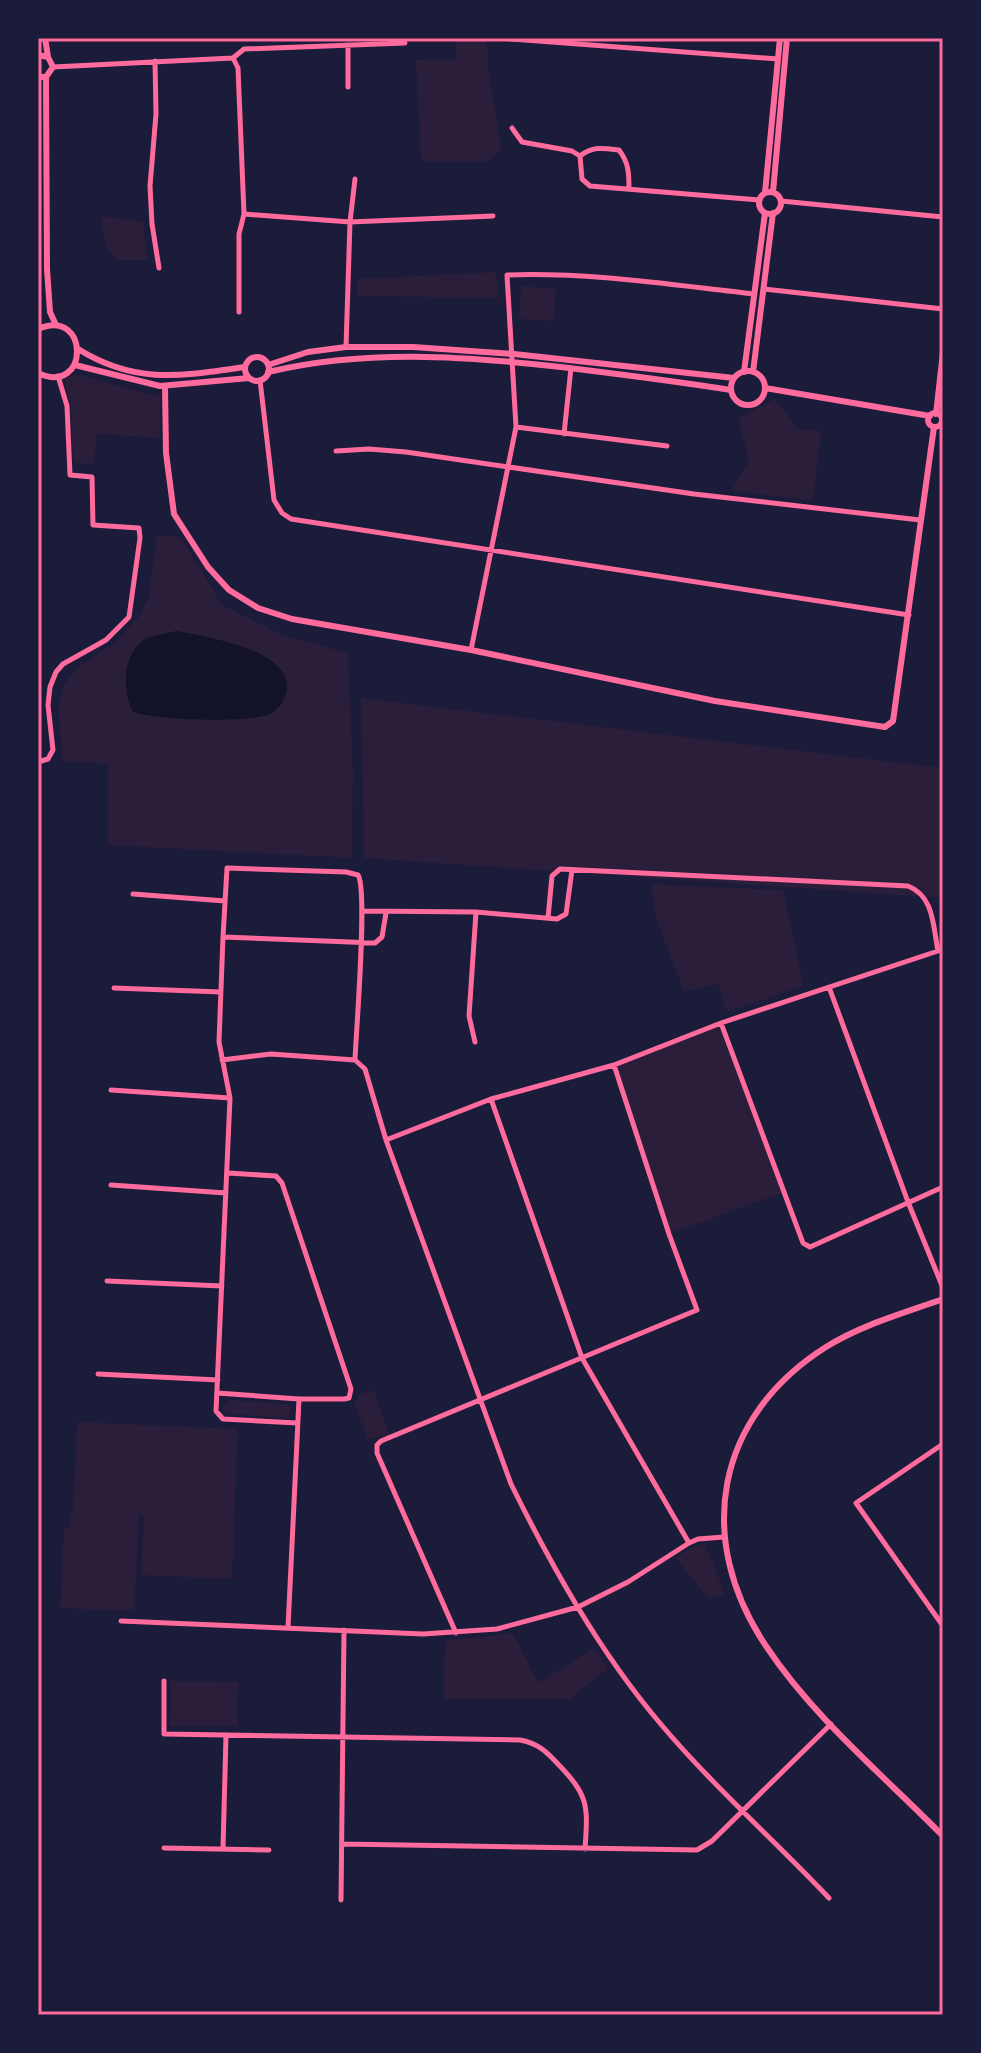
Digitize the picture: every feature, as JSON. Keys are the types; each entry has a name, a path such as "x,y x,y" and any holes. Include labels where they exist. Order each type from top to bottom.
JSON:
{"street":[{"path":"45,38 53,67"},
{"path":"499,38 778,59"},
{"path":"769,192 780,38"},
{"path":"512,128 522,142 572,151 580,156 584,182 590,186 759,200 769,192 787,38"},
{"path":"53,67 233,58 244,49 405,43"},
{"path":"348,45 348,87"},
{"path":"38,55 48,57"},
{"path":"233,58 238,68 244,214 239,234 239,312"},
{"path":"155,61 156,114 150,186 159,268"},
{"path":"53,67 46,77 47,269 50,312 56,325 69,332 78,349 99,362 160,377 245,367"},
{"path":"38,77 46,77"},
{"path":"580,156 589,149 601,147 619,150 629,169 629,189"},
{"path":"346,347 350,222 355,179"},
{"path":"769,192 781,201 943,217"},
{"path":"759,200 760,209 765,213 778,210 781,201"},
{"path":"744,372 765,213"},
{"path":"753,372 773,213"},
{"path":"244,214 350,222 493,216"},
{"path":"471,650 516,427 507,275 543,274 628,280 754,294"},
{"path":"38,288 38,318"},
{"path":"764,289 943,309"},
{"path":"38,329 56,325"},
{"path":"731,390 571,369 514,358 413,347 346,347 308,352 268,368 260,380 274,500 282,513 291,519 909,615"},
{"path":"38,373 48,377 68,372 75,365 78,349"},
{"path":"165,386 166,453 174,514 208,567 229,590 258,608 292,619 471,650 715,701 885,727 893,721 934,427 939,417 943,352"},
{"path":"249,378 245,367 249,360 256,357 263,359 268,368"},
{"path":"268,368 350,357 572,360 734,378 744,372 753,372 761,378 765,388 762,398 748,405 738,402 731,390 734,378"},
{"path":"564,434 572,360"},
{"path":"75,365 165,386 249,378 260,380"},
{"path":"38,762 48,759 53,750 48,705 55,673 63,664 106,640 129,617 139,549 139,528 93,525 92,477 70,475 67,406 58,376"},
{"path":"765,388 939,417"},
{"path":"934,427 929,424 939,417"},
{"path":"516,427 667,446"},
{"path":"336,451 369,449 406,452 694,494 920,520"},
{"path":"297,1423 223,1419 216,1411 230,1098 219,1042 227,868 358,875 363,887 363,911 355,1060"},
{"path":"386,1140 491,1099 614,1065 721,1023 940,952 925,898 918,890 908,886 560,869 552,876 548,918"},
{"path":"363,911 476,912 557,919 566,914 572,870"},
{"path":"133,894 225,901"},
{"path":"475,1042 469,1016 476,912"},
{"path":"223,937 375,943 380,941 386,913"},
{"path":"829,987 943,1288"},
{"path":"114,988 221,992"},
{"path":"721,1023 803,1243 810,1247 943,1187"},
{"path":"222,1060 271,1054 355,1060 365,1069 386,1140 478,1400 531,1526 578,1607 658,1721 829,1898"},
{"path":"456,1633 382,1464 377,1445 697,1310 614,1065"},
{"path":"111,1090 230,1098"},
{"path":"491,1099 582,1358 689,1543"},
{"path":"217,1393 299,1399 344,1399 351,1395 351,1385 282,1183 276,1176 228,1173"},
{"path":"111,1185 226,1193"},
{"path":"107,1281 222,1286"},
{"path":"943,1299 842,1337 784,1381 750,1422 738,1446 726,1489 724,1537 730,1575 748,1617 767,1648 831,1724 943,1836"},
{"path":"98,1374 218,1380"},
{"path":"288,1628 299,1399"},
{"path":"943,1444 856,1503 943,1626"},
{"path":"121,1621 456,1633 508,1626 578,1607 628,1582 689,1543 698,1539 724,1537"},
{"path":"341,1900 344,1630"},
{"path":"164,1681 164,1734 520,1740 536,1744 555,1760 582,1793 587,1820 585,1849"},
{"path":"343,1844 697,1850 712,1841 831,1724"},
{"path":"223,1849 226,1735"},
{"path":"164,1848 269,1850"}],"shaded area":[{"path":"456,38 487,38 488,67 501,149 489,161 421,161 416,60 456,59"},
{"path":"100,216 143,222 147,260 117,260 107,248"},
{"path":"496,272 498,298 357,296 357,279"},
{"path":"521,286 556,289 554,321 519,319"},
{"path":"75,374 160,397 160,438 97,434 94,464 73,463 71,407 64,380"},
{"path":"775,399 798,429 821,431 813,500 731,491 749,461 738,418"},
{"path":"157,535 181,537 222,605 285,636 348,653 353,773 352,858 108,845 108,764 63,761 58,712 63,687 77,668 116,642 140,615 149,596"},
{"path":"176,631 244,647 275,664 284,675 287,688 280,705 272,713 262,716 226,720 161,717 133,712 126,684 131,654 144,640"},
{"path":"361,698 943,768 943,898 364,858"},
{"path":"651,884 783,890 804,986 727,1012 718,984 684,991 656,918"},
{"path":"721,1023 784,1192 669,1234 614,1065"},
{"path":"374,1390 389,1434 368,1439 354,1404 360,1394"},
{"path":"229,1400 286,1404 291,1407 288,1418 229,1414 223,1411 223,1407"},
{"path":"77,1422 238,1429 232,1579 141,1575 144,1516 139,1515 134,1611 60,1608 64,1528 69,1529 70,1513 76,1513 73,1512"},
{"path":"705,1543 725,1594 708,1598 676,1558"},
{"path":"513,1633 538,1683 594,1648 608,1668 570,1699 443,1699 445,1641"},
{"path":"171,1681 238,1682 237,1726 170,1726"}]}
